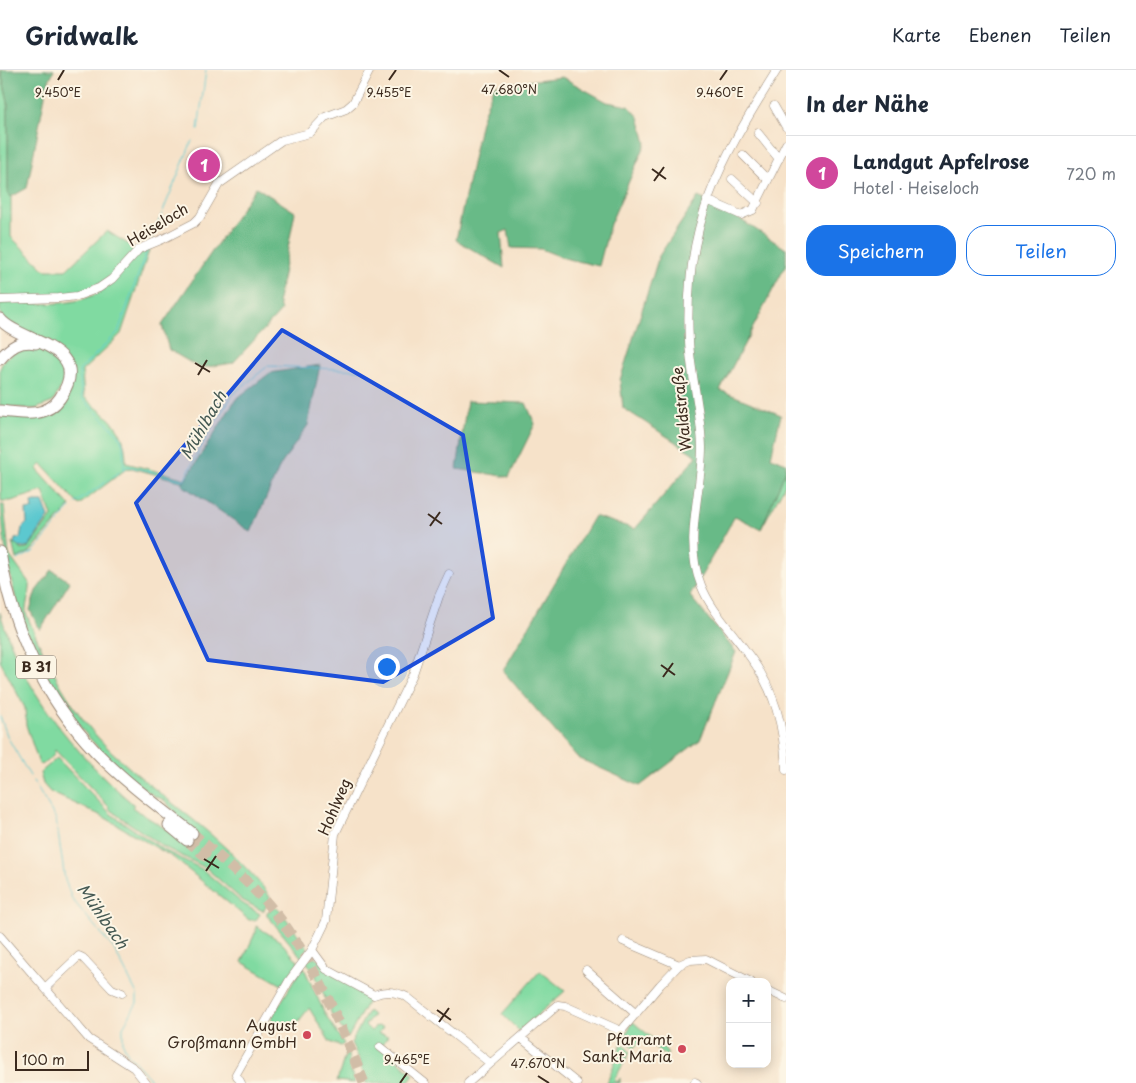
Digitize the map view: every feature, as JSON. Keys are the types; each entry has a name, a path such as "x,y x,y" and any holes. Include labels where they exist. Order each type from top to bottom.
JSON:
{"highway":[{"path":"0,319 10,329 53,347 59,353 68,369 66,384 58,401 44,411 34,414 3,411"},
{"path":"0,359 12,347 20,343 29,342 53,347"},
{"name":"B 31","path":"0,552 6,585 19,628 38,671 61,708 88,744 189,837 101,768 60,721 32,676 21,652 0,592"}],"street":[{"name":"Heiseloch","path":"2,300 59,298 99,288 112,279 138,249 194,223 200,217 218,184 282,140 310,133 324,117 346,109 354,102 370,70"},
{"name":"Waldstraße","path":"777,70 728,152 707,200 695,243 688,306 690,355 702,447 694,523 693,546 696,569 708,600 749,654 769,688 782,724 786,770"},
{"path":"774,106 786,127"},
{"path":"758,133 779,159"},
{"path":"707,200 741,215 753,210 786,144"},
{"path":"743,155 768,180"},
{"path":"732,179 758,203"},
{"name":"Hohlweg","path":"241,1083 236,1074 289,981 312,950 327,914 335,834 413,674 439,596 449,574"},
{"path":"0,936 89,1039 134,1068 146,1083"},
{"path":"623,941 679,965"},
{"path":"312,950 326,969 374,995 385,992 399,993 407,997 490,1063"},
{"path":"45,988 79,956 112,989 122,993"},
{"path":"468,1083 558,1006 565,1006 621,1031 679,965 698,958 711,962 743,978"},
{"path":"586,970 636,1014"},
{"path":"771,992 786,999"},
{"path":"521,1038 577,1083"},
{"path":"380,1047 425,1083"}],"highlighted area":[{"path":"282,330 463,435 493,618 383,682 208,660 136,503"}],"green space":[{"path":"0,70 8,102 8,193 11,197 11,237 45,270 66,270 107,231 136,249 108,280 76,296 0,298"},
{"path":"1,70 54,70 47,85 27,188 11,197 8,193 8,102"},
{"path":"562,77 607,102 629,106 639,117 646,143 610,224 599,266 564,258 541,249 511,248 508,230 501,233 504,268 456,240 481,121 494,85"},
{"path":"256,187 295,212 278,300 281,311 233,363 200,368 169,350 162,325"},
{"path":"698,197 721,207 786,249 786,265 720,390 781,415 771,457 786,463 786,470 761,529 735,516 690,596 736,652 700,740 640,786 578,758 503,671 594,516 635,529 697,456 623,408 620,380 659,256"},
{"path":"150,248 121,334 82,371 84,397 114,424 123,440 126,463 186,479 184,482 132,468 126,469 79,505 42,464 37,469 70,506 30,552 16,559 12,542 22,550 29,547 52,516 43,491 11,501 1,501 0,415 15,417 41,416 60,408 67,399 71,386 72,369 5,321 0,313 0,303 68,302 94,295 116,278 131,261"},
{"path":"26,346 40,348 57,359 63,372 60,388 53,402 35,409 0,406 0,369 4,359"},
{"path":"320,365 308,425 280,466 251,532 182,485 236,399 270,373"},
{"path":"467,401 526,403 535,424 509,477 457,469"},
{"path":"786,470 786,483 761,529"},
{"path":"1,505 4,505 9,555 30,584 26,613 52,669 73,705 112,752 230,851 256,879 271,900 263,911 242,900 206,868 164,847 110,810 55,750 54,755 42,765 39,764 26,725 25,708 0,661 0,612 22,668 36,693 52,718 90,763 134,805 132,807 169,831 179,817 165,801 154,796 126,774 87,735 65,706 46,676 31,644 11,577 4,541"},
{"path":"52,570 70,582 40,630 30,610 36,591"},
{"path":"57,758 111,814 164,850 202,869 242,903 260,914 256,920 249,920 174,858 102,816 50,792 43,784 40,773"},
{"path":"275,907 279,909 308,948 302,958 267,915 267,912"},
{"path":"256,926 280,941 299,962 282,985 242,962 256,931"},
{"path":"310,957 315,957 367,994 368,1001 348,1038 332,1015 315,974 306,961"},
{"path":"303,966 325,1014 344,1044 341,1046 330,1042 309,1008 291,1031 272,1021 272,1017"},
{"path":"540,971 565,991 519,1031 502,1014"},
{"path":"368,1011 373,1015 365,1025 371,1031 376,1026 383,1027 379,1033 388,1036 381,1045 414,1075 408,1083 366,1083 359,1059 351,1043"},
{"path":"633,1022 665,1049 668,1054 666,1056 644,1039 633,1048 624,1037"},
{"path":"622,1043 630,1052 614,1080 618,1082 620,1078 620,1083 607,1083"},
{"path":"347,1049 350,1068 355,1083 337,1081"}],"water":[{"path":"43,502 49,517 29,546 21,548 14,543 15,539 20,538 22,528 27,523 26,510 33,509 32,503"}],"waterway":[{"path":"198,130 206,70"},
{"path":"151,240 192,141"},
{"path":"124,468 123,444 119,435 82,398 79,371 118,332 147,250"},
{"name":"Mühlbach","path":"76,503 128,466 184,480 211,428 234,393 268,366 361,370"},
{"name":"Mühlbach","path":"17,560 33,552 70,508"},
{"name":"Mühlbach","path":"9,566 12,563"},
{"name":"Mühlbach","path":"0,716 8,738 30,776"},
{"name":"Mühlbach","path":"33,781 56,819 65,880 72,899 114,949 137,994 137,1003 123,1027 123,1044 128,1054 154,1083"}],"tunnel":[{"path":"192,833 254,889 272,909 301,949 325,993 364,1083"},
{"path":"187,840 210,860"}],"place":[{"name":"Landgut Apfelrose","path":"204,165"},
{"name":"August Großmann GmbH","path":"307,1035"},
{"name":"Pfarramt Sankt Maria","path":"682,1049"}]}
